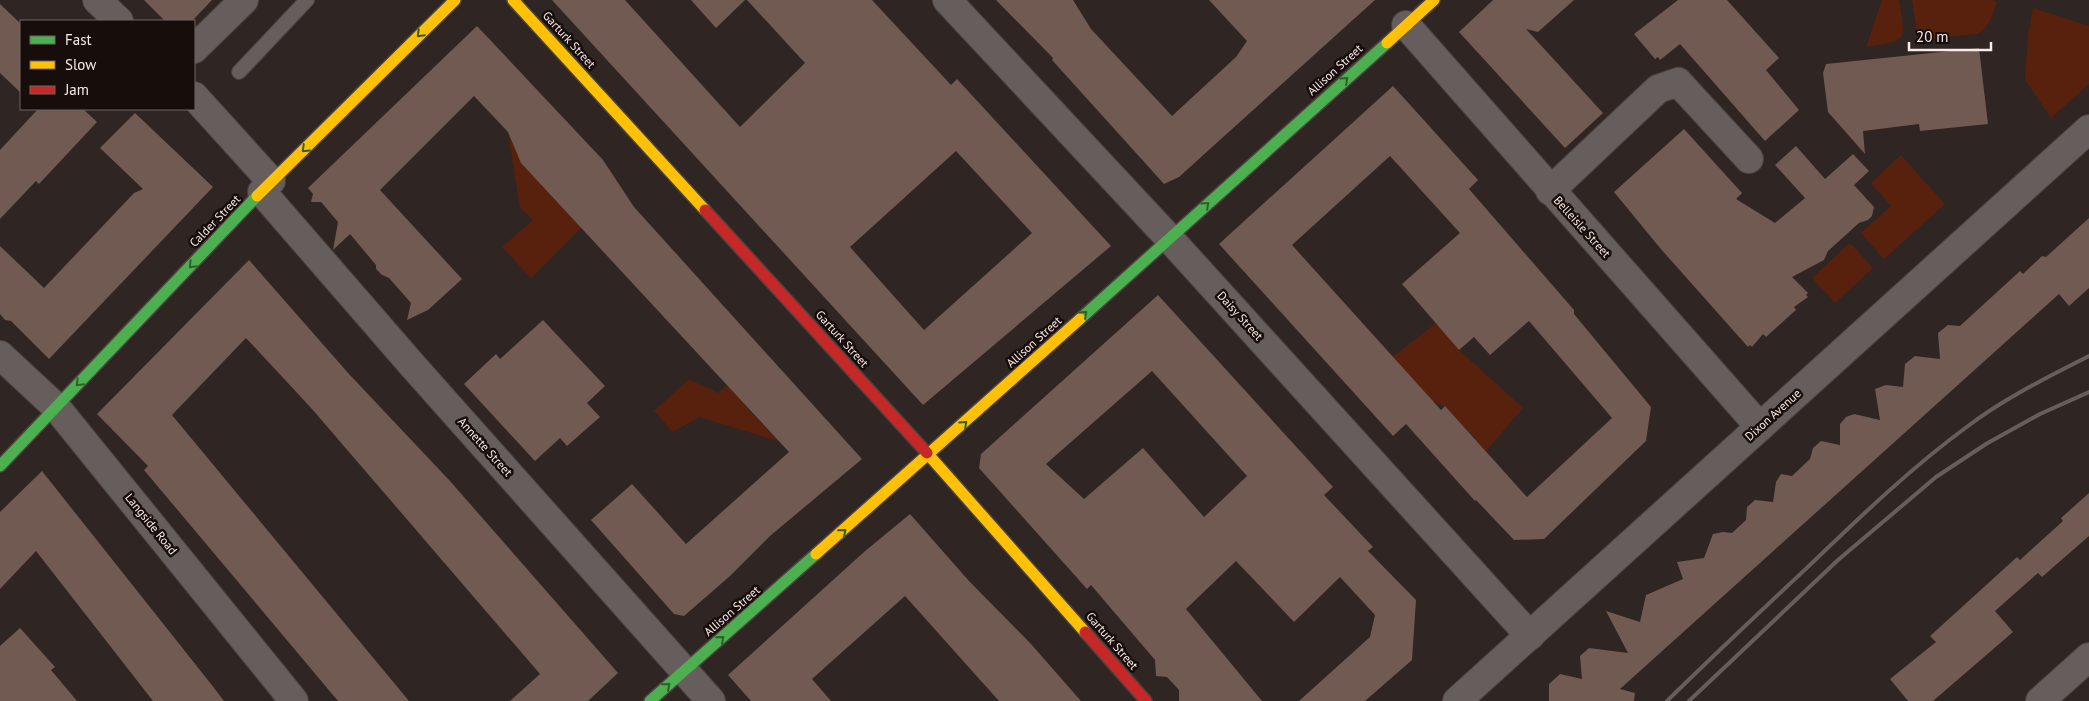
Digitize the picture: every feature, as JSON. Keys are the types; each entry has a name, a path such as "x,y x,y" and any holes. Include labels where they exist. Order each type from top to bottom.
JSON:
{"street":[{"path":"97,0 118,20"},
{"path":"195,49 244,0"},
{"name":"Calder Street","path":"0,466 267,186 455,0"},
{"name":"Garturk Street","path":"513,0 929,455 1146,701"},
{"name":"Allison Street","path":"650,701 929,455 1434,0"},
{"name":"Daisy Street","path":"954,2 1530,636"},
{"name":"Belleisle Street","path":"1406,25 1550,191 1760,427"},
{"path":"1550,191 1658,89 1678,82 1749,159"},
{"name":"Annette Street","path":"195,97 412,366 711,701"},
{"name":"Dixon Avenue","path":"1457,701 2089,129"},
{"name":"Langside Road","path":"0,355 56,407 294,701"},
{"path":"2040,701 2089,657"}],"lane":[{"path":"239,72 302,5 287,0"}],"shaded area":[{"path":"1882,0 1899,0 1903,24 1901,37 1890,43 1866,47"},
{"path":"1912,0 1992,0 1997,2 1988,25 1977,34 1925,39 1917,32"},
{"path":"2033,8 2089,26 2089,84 2051,118 2025,80 2028,35"},
{"path":"508,132 523,165 582,227 531,278 502,247 533,220 520,208"},
{"path":"1901,155 1945,204 1884,259 1861,233 1891,206 1871,183"},
{"path":"1850,243 1873,268 1835,303 1812,278"},
{"path":"1436,323 1459,350 1523,408 1486,451 1445,406 1432,401 1393,357"},
{"path":"689,379 718,393 727,385 778,441 699,417 673,432 654,411"}],"building":[{"path":"144,0 212,0 193,20 164,20"},
{"path":"552,0 625,0 740,127 805,63 747,0 872,0 951,85 957,79 1111,246 923,405","holes":["956,151 1032,233 924,330 850,247"]},
{"path":"691,0 745,0 716,28"},
{"path":"996,0 1073,0 1091,29 1172,116 1236,57 1247,41 1209,0 1375,0 1179,177 1164,184 1052,60 1053,58"},
{"path":"1493,0 1574,0 1538,32 1526,29 1603,113 1565,148 1459,32"},
{"path":"1678,0 1727,0 1779,58 1766,70 1799,110 1765,141 1680,44 1660,60 1658,57 1655,59 1634,34"},
{"path":"0,4 20,23 20,92 0,73"},
{"path":"477,26 603,160 634,207 862,459 770,536 730,576 684,616 674,614 591,520 632,484 686,544 789,452 521,163 508,132 474,96 380,190 462,279 428,310 407,320 411,303 389,278 382,275 376,269 376,265 350,234 333,250 338,222 321,202 311,202 313,194 308,188"},
{"path":"1979,48 1988,124 1920,131 1919,124 1863,131 1865,154 1828,112 1823,73 1826,64"},
{"path":"1393,86 1478,180 1469,189 1574,310 1574,314 1651,407 1646,441 1544,539 1514,540 1475,501 1406,424 1393,436 1219,244","holes":["1390,156 1460,233 1402,284 1459,350 1474,337 1490,355 1529,321 1612,418 1527,497 1445,406 1441,410 1292,245"]},
{"path":"37,110 84,110 97,122 39,184 36,181 0,219 0,150"},
{"path":"135,113 213,187 49,359 11,321 5,320 0,314 0,246 44,288 134,193 143,189 100,148"},
{"path":"1684,129 1742,193 1736,199 1775,223 1805,198 1775,165 1796,146 1825,179 1853,154 1869,171 1854,185 1874,207 1872,216 1868,220 1859,223 1828,251 1824,260 1792,277 1808,293 1806,295 1808,297 1794,307 1796,310 1766,337 1763,334 1752,347 1750,345 1748,347 1660,248 1614,192"},
{"path":"2089,218 2089,288 2069,306 2059,294 1620,689 1635,693 1634,701 1549,701 1549,684 1560,674 1582,679 1580,656 1589,648 1628,653 1606,611 1640,622 1646,595 1683,579 1677,562 1704,558 1713,534 1732,533 1746,520 1747,507 1755,500 1773,502 1776,482 1781,474 1792,476 1810,459 1813,448 1821,441 1840,445 1840,424 1846,417 1854,414 1880,420 1875,389 1886,385 1903,387 1905,364 1915,356 1940,359 1938,333 1948,325 1960,326 2020,271 2023,274 2042,256 2046,257"},
{"path":"249,260 349,374 450,481 618,673 588,701 510,701 540,674 312,409 246,338 172,415 409,701 338,701 144,470 148,466 97,414"},
{"path":"1158,295 1333,487 1324,495 1373,547 1368,551 1416,600 1412,660 1365,701 1299,701 1370,637 1375,615 1340,577 1294,622 1236,561 1186,609 1262,701 1179,701 1179,690 1167,677 1156,676 1155,660 1091,585 1087,589 979,468 981,454","holes":["1152,371 1247,476 1204,517 1143,448 1084,499 1046,464"]},
{"path":"543,320 605,386 587,403 600,417 567,446 560,438 535,461 464,384 496,354 500,359"},
{"path":"42,471 224,701 153,701 36,551 0,589 0,512"},
{"path":"2089,493 2089,536 2042,577 2038,573 1995,611 2013,632 1933,701 1908,701 1890,679 1936,642 1930,636 2017,557 2020,560 2063,521 2061,518"},
{"path":"910,514 969,581 1031,644 1081,701 999,701 905,596 812,679 831,701 751,701 728,675 864,552"},
{"path":"20,628 55,667 51,670 77,701 0,701 0,646"}],"railway":[{"path":"1667,701 1869,509 1927,458 1997,406 2089,356"},
{"path":"1689,701 1838,560 1936,477 1986,444 2040,414 2089,392"}],"traffic: fast":[{"path":"1080,319 1387,43"},
{"path":"0,466 257,196"},
{"path":"650,701 816,554"}],"traffic: slow":[{"path":"257,196 455,0"},
{"path":"513,0 705,210"},
{"path":"1387,43 1434,0"},
{"path":"816,554 1080,319"},
{"path":"927,453 1085,632"}],"traffic: jam":[{"path":"705,210 927,453"},
{"path":"1085,632 1146,701"}]}
